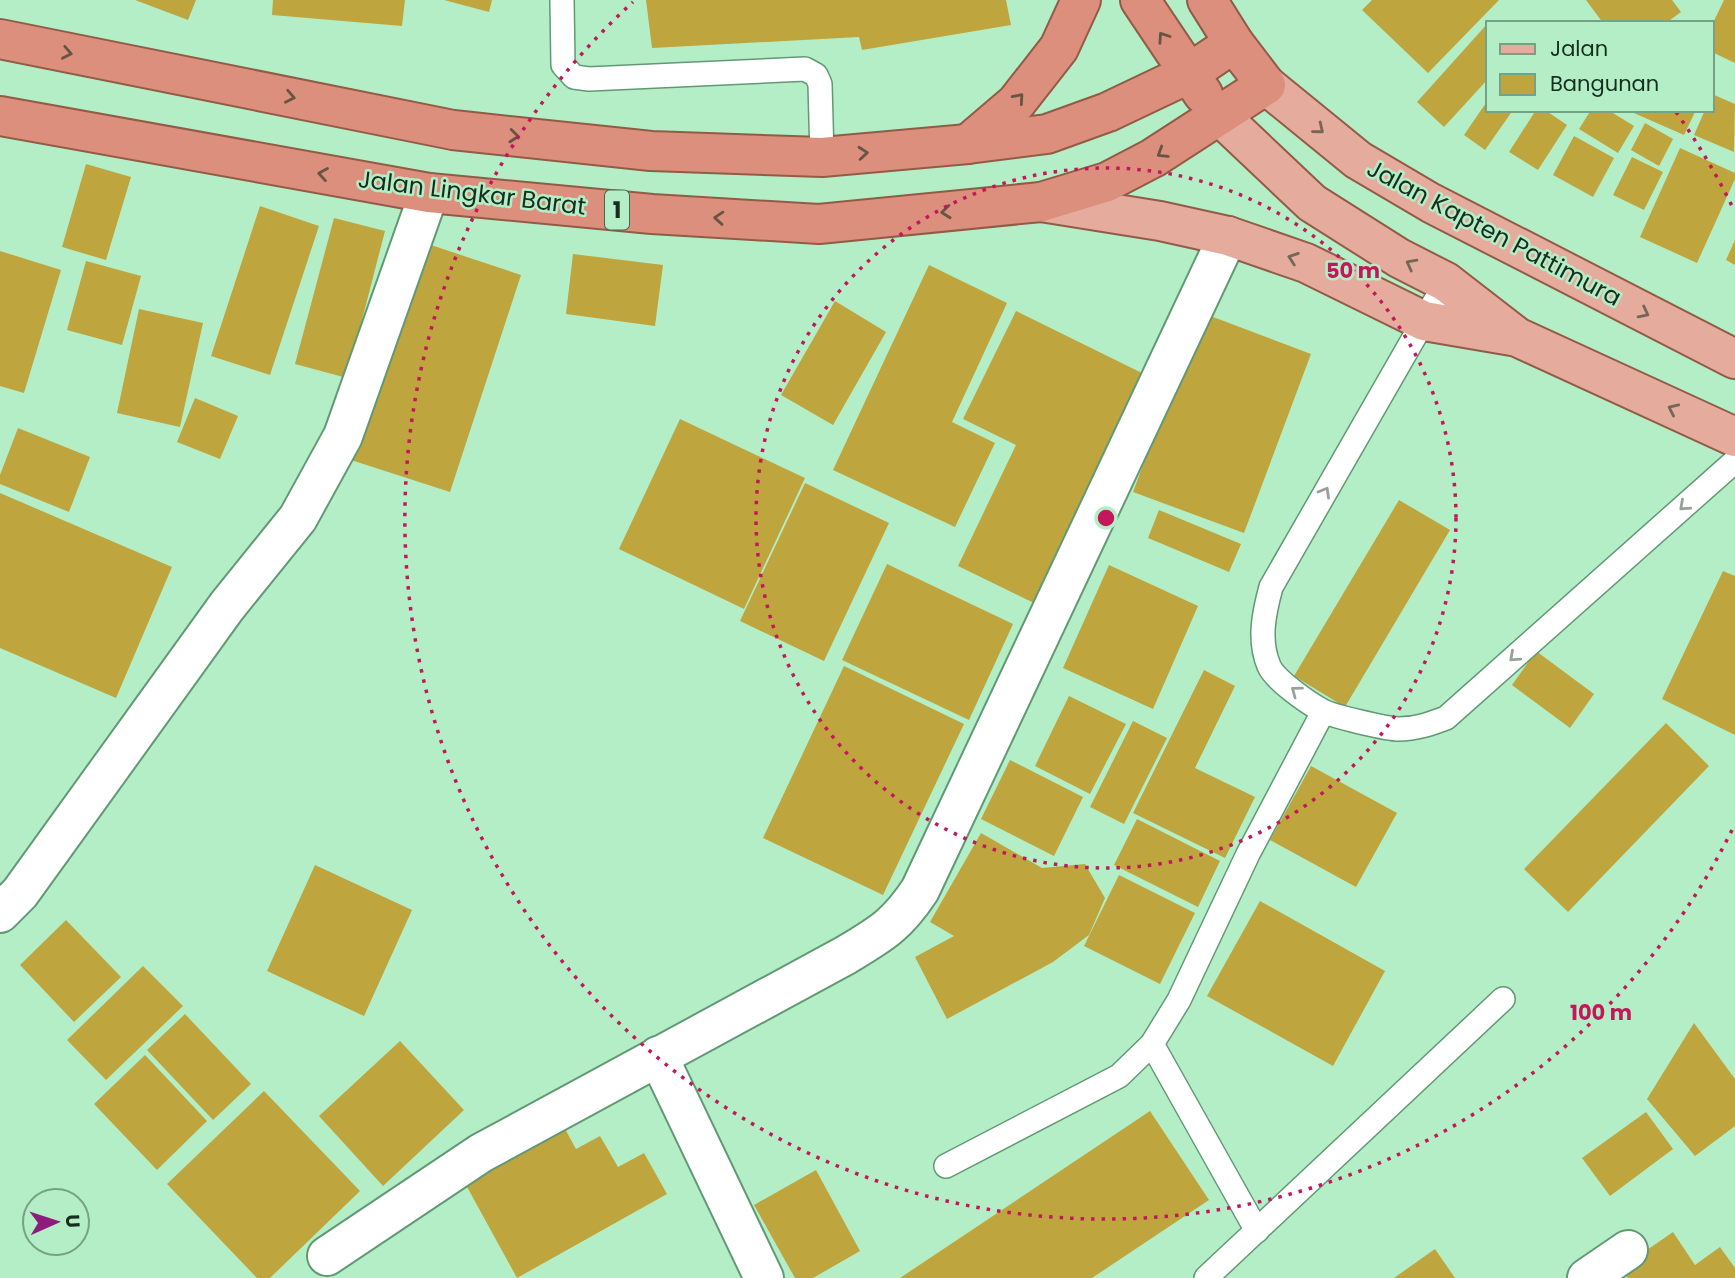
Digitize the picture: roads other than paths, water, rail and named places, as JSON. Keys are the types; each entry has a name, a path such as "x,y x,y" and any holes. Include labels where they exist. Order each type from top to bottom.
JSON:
{"highway":[{"path":"968,144 1016,103 1059,48 1081,0"},
{"path":"1140,0 1188,74 1220,116"},
{"path":"1207,0 1266,86"},
{"path":"0,39 453,130 651,150 821,157 1047,134 1108,113 1188,74 1234,43"},
{"name":"1","path":"1220,116 1266,86"},
{"name":"Jalan Lingkar Barat","path":"0,116 429,192 653,214 819,224 1041,202 1107,182 1153,159 1220,116"}],"main road":[{"name":"Jalan Kapten Pattimura","path":"1266,86 1358,160 1431,203 1735,359"},
{"path":"1220,116 1312,203 1399,258 1446,282 1517,337 1735,437"},
{"path":"1041,202 1160,221 1228,236 1306,263 1424,321 1517,337"}],"street":[{"path":"0,913 20,893 227,606 298,517 343,436 429,192"},
{"path":"327,1256 481,1153 846,955 876,937 903,915 920,890 1228,236"},
{"path":"658,1056 764,1278"},
{"path":"1587,1278 1628,1250"}],"lane":[{"path":"562,0 563,65 574,76 589,79 804,69 816,75 820,84 821,157"},
{"path":"1446,282 1271,587 1263,617 1264,650 1273,675 1323,712 1397,729 1422,727 1446,718 1735,461"},
{"path":"946,1166 1119,1076 1152,1044 1179,1000 1248,854 1323,712"},
{"path":"1206,1278 1503,999"},
{"path":"1152,1044 1257,1231"}]}
